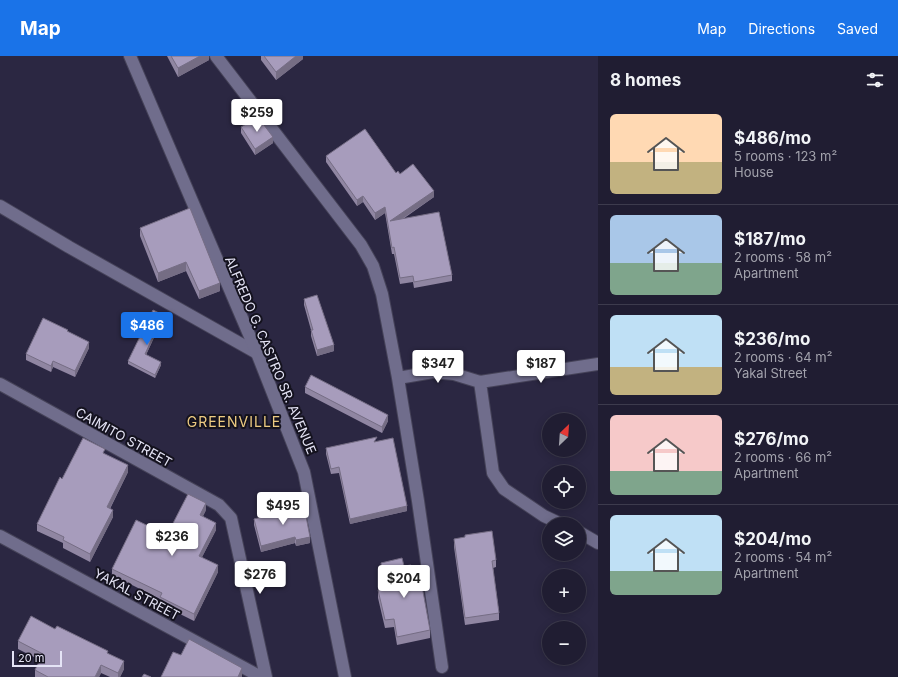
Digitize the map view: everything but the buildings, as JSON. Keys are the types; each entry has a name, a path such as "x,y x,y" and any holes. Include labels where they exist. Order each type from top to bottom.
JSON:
{"street":[{"name":"ALFREDO G. CASTRO SR. AVENUE","path":"130,56 257,353 304,472 345,677"},
{"path":"216,56 361,245 373,266 382,294 398,378 418,501 442,667"},
{"path":"0,206 69,247 257,353"},
{"path":"398,378 433,372 454,374 480,382 598,364"},
{"path":"480,382 493,473 504,489 546,517"},
{"name":"CAIMITO STREET","path":"0,384 218,505 231,518 266,677"},
{"name":"YAKAL STREET","path":"0,536 261,677"},
{"path":"586,536 598,542"}],"district":[{"name":"GREENVILLE","path":"234,422"}]}
